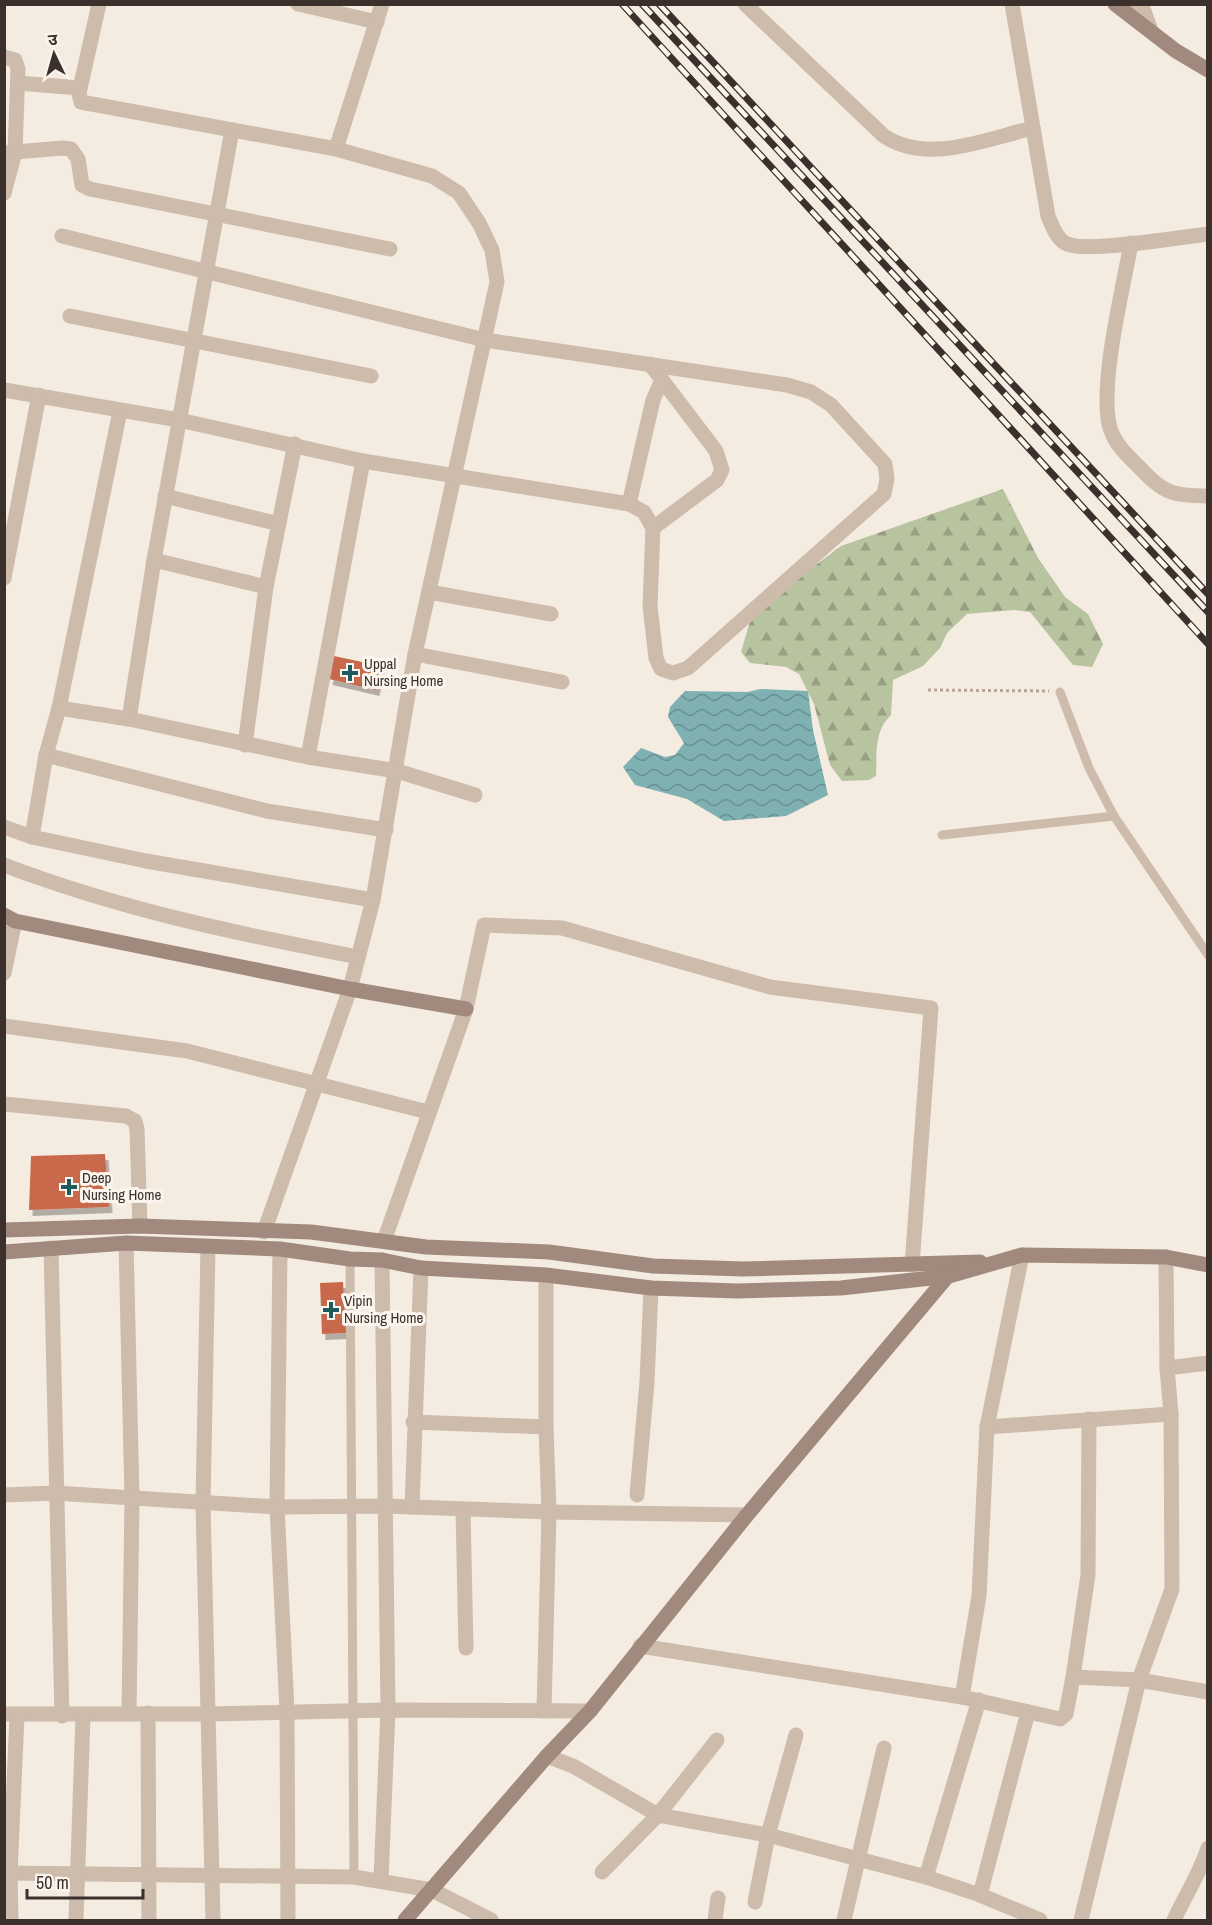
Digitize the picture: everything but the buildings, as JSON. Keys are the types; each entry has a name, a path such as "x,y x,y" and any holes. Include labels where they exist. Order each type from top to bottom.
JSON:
{"main road":[{"path":"1115,4 1208,70"},
{"path":"10,918 350,989 466,1009"},
{"path":"4,1230 140,1226 311,1232 426,1246 549,1252 653,1266 743,1269 958,1262 993,1263"},
{"path":"4,1252 126,1243 280,1249 350,1259 382,1260 420,1268 546,1275 651,1288 737,1291 840,1288 949,1276 1022,1255 1166,1257 1208,1265"},
{"path":"405,1920 547,1756 590,1711 747,1515 949,1276 958,1262"}],"street":[{"path":"99,4 80,88 81,102 336,149 432,176 459,193 479,223 492,250 497,282 415,654 397,771 373,900 350,989 314,1085 264,1232"},
{"path":"298,4 377,22"},
{"path":"336,149 382,4"},
{"path":"745,4 884,136 897,145 918,150 943,149 1033,128"},
{"path":"1012,4 1048,216 1056,234 1065,244 1086,248 1208,234"},
{"path":"1137,4 1144,11 1151,31"},
{"path":"4,57 15,60 18,69 4,193"},
{"path":"18,83 80,88"},
{"path":"129,719 165,496 232,130"},
{"path":"10,152 71,149 78,159 82,185 90,189 390,249"},
{"path":"4,390 179,420 363,460 629,504 644,512 653,528 651,631 656,658 662,669 673,673 688,668 884,494 887,479 885,464 831,405 811,392 787,385 485,339 62,236"},
{"path":"1131,243 1109,375 1107,404 1109,425 1117,444 1155,484 1169,493 1208,496"},
{"path":"70,316 371,376"},
{"path":"650,364 716,451 722,470 717,480 653,528"},
{"path":"629,504 653,400 662,380"},
{"path":"4,578 39,395"},
{"path":"32,837 46,755 59,708 120,411"},
{"path":"245,744 266,587 295,444"},
{"path":"308,757 363,460"},
{"path":"165,496 279,524"},
{"path":"154,560 266,587"},
{"path":"429,592 551,614"},
{"path":"415,654 562,682"},
{"path":"59,708 129,719 308,757 397,771 475,795"},
{"path":"46,755 267,811 386,830"},
{"path":"4,827 32,837 146,861 373,900"},
{"path":"4,865 62,887 130,908 196,925 358,957"},
{"path":"4,973 10,918"},
{"path":"384,1241 466,1009 484,925 562,928 770,987 931,1008 912,1265"},
{"path":"4,1026 188,1051 314,1085 428,1112"},
{"path":"4,1104 126,1116 135,1121 140,1226"},
{"path":"126,1243 132,1498 129,1713"},
{"path":"208,1247 203,1504 214,1876 213,1920"},
{"path":"51,1248 62,1716"},
{"path":"280,1249 277,1507 287,1710 288,1920"},
{"path":"962,1697 979,1596 987,1427 1022,1255"},
{"path":"1081,1920 1139,1680 1172,1589 1171,1414 1167,1368 1166,1257"},
{"path":"381,1879 387,1710 382,1260"},
{"path":"412,1508 413,1422 420,1268"},
{"path":"544,1712 549,1512 546,1427 546,1275"},
{"path":"637,1495 647,1382 651,1288"},
{"path":"1167,1368 1208,1363"},
{"path":"987,1427 1171,1414"},
{"path":"640,1646 962,1697 1060,1719 1066,1714 1088,1575 1089,1419"},
{"path":"413,1422 546,1427"},
{"path":"4,1495 56,1493 277,1507 385,1506 549,1512 747,1515"},
{"path":"463,1509 466,1648"},
{"path":"1073,1677 1139,1680 1208,1692"},
{"path":"926,1877 979,1701"},
{"path":"11,1920 7,1873 11,1715 208,1714 287,1710 590,1711"},
{"path":"980,1895 1029,1712"},
{"path":"148,1713 149,1920"},
{"path":"76,1920 83,1716"},
{"path":"755,1902 768,1835 796,1735"},
{"path":"602,1872 658,1815 717,1740"},
{"path":"844,1920 856,1858 884,1748"},
{"path":"547,1756 573,1766 658,1815 768,1835 926,1877 980,1895 1040,1920"},
{"path":"1174,1920 1193,1879 1205,1869 1208,1848"},
{"path":"7,1873 381,1879 432,1890 490,1920"},
{"path":"715,1920 718,1898"}],"lane":[{"path":"1060,692 1089,768 1113,816 1208,955"},
{"path":"942,835 1113,816"},
{"path":"350,1259 354,1877"}],"path":[{"path":"928,690 1060,692"}],"green space":[{"path":"1003,489 1038,558 1065,597 1088,614 1103,644 1092,667 1073,665 1030,612 1014,610 967,614 947,633 940,648 923,666 893,680 891,715 879,735 876,776 869,780 842,781 830,765 814,704 799,674 786,667 750,663 741,652 750,621 793,582 841,546"}],"water":[{"path":"760,689 808,691 813,730 828,795 786,816 724,821 687,799 635,785 623,767 641,748 665,757 675,755 684,743 668,717 670,707 685,691 748,692"}],"railway":[{"path":"622,4 1208,644"},
{"path":"642,4 1208,612"},
{"path":"659,4 1208,594"}],"place":[{"name":"Uppal Nursing Home","path":"350,673"},
{"name":"Deep Nursing Home","path":"69,1187"},
{"name":"Vipin Nursing Home","path":"331,1310"}]}
